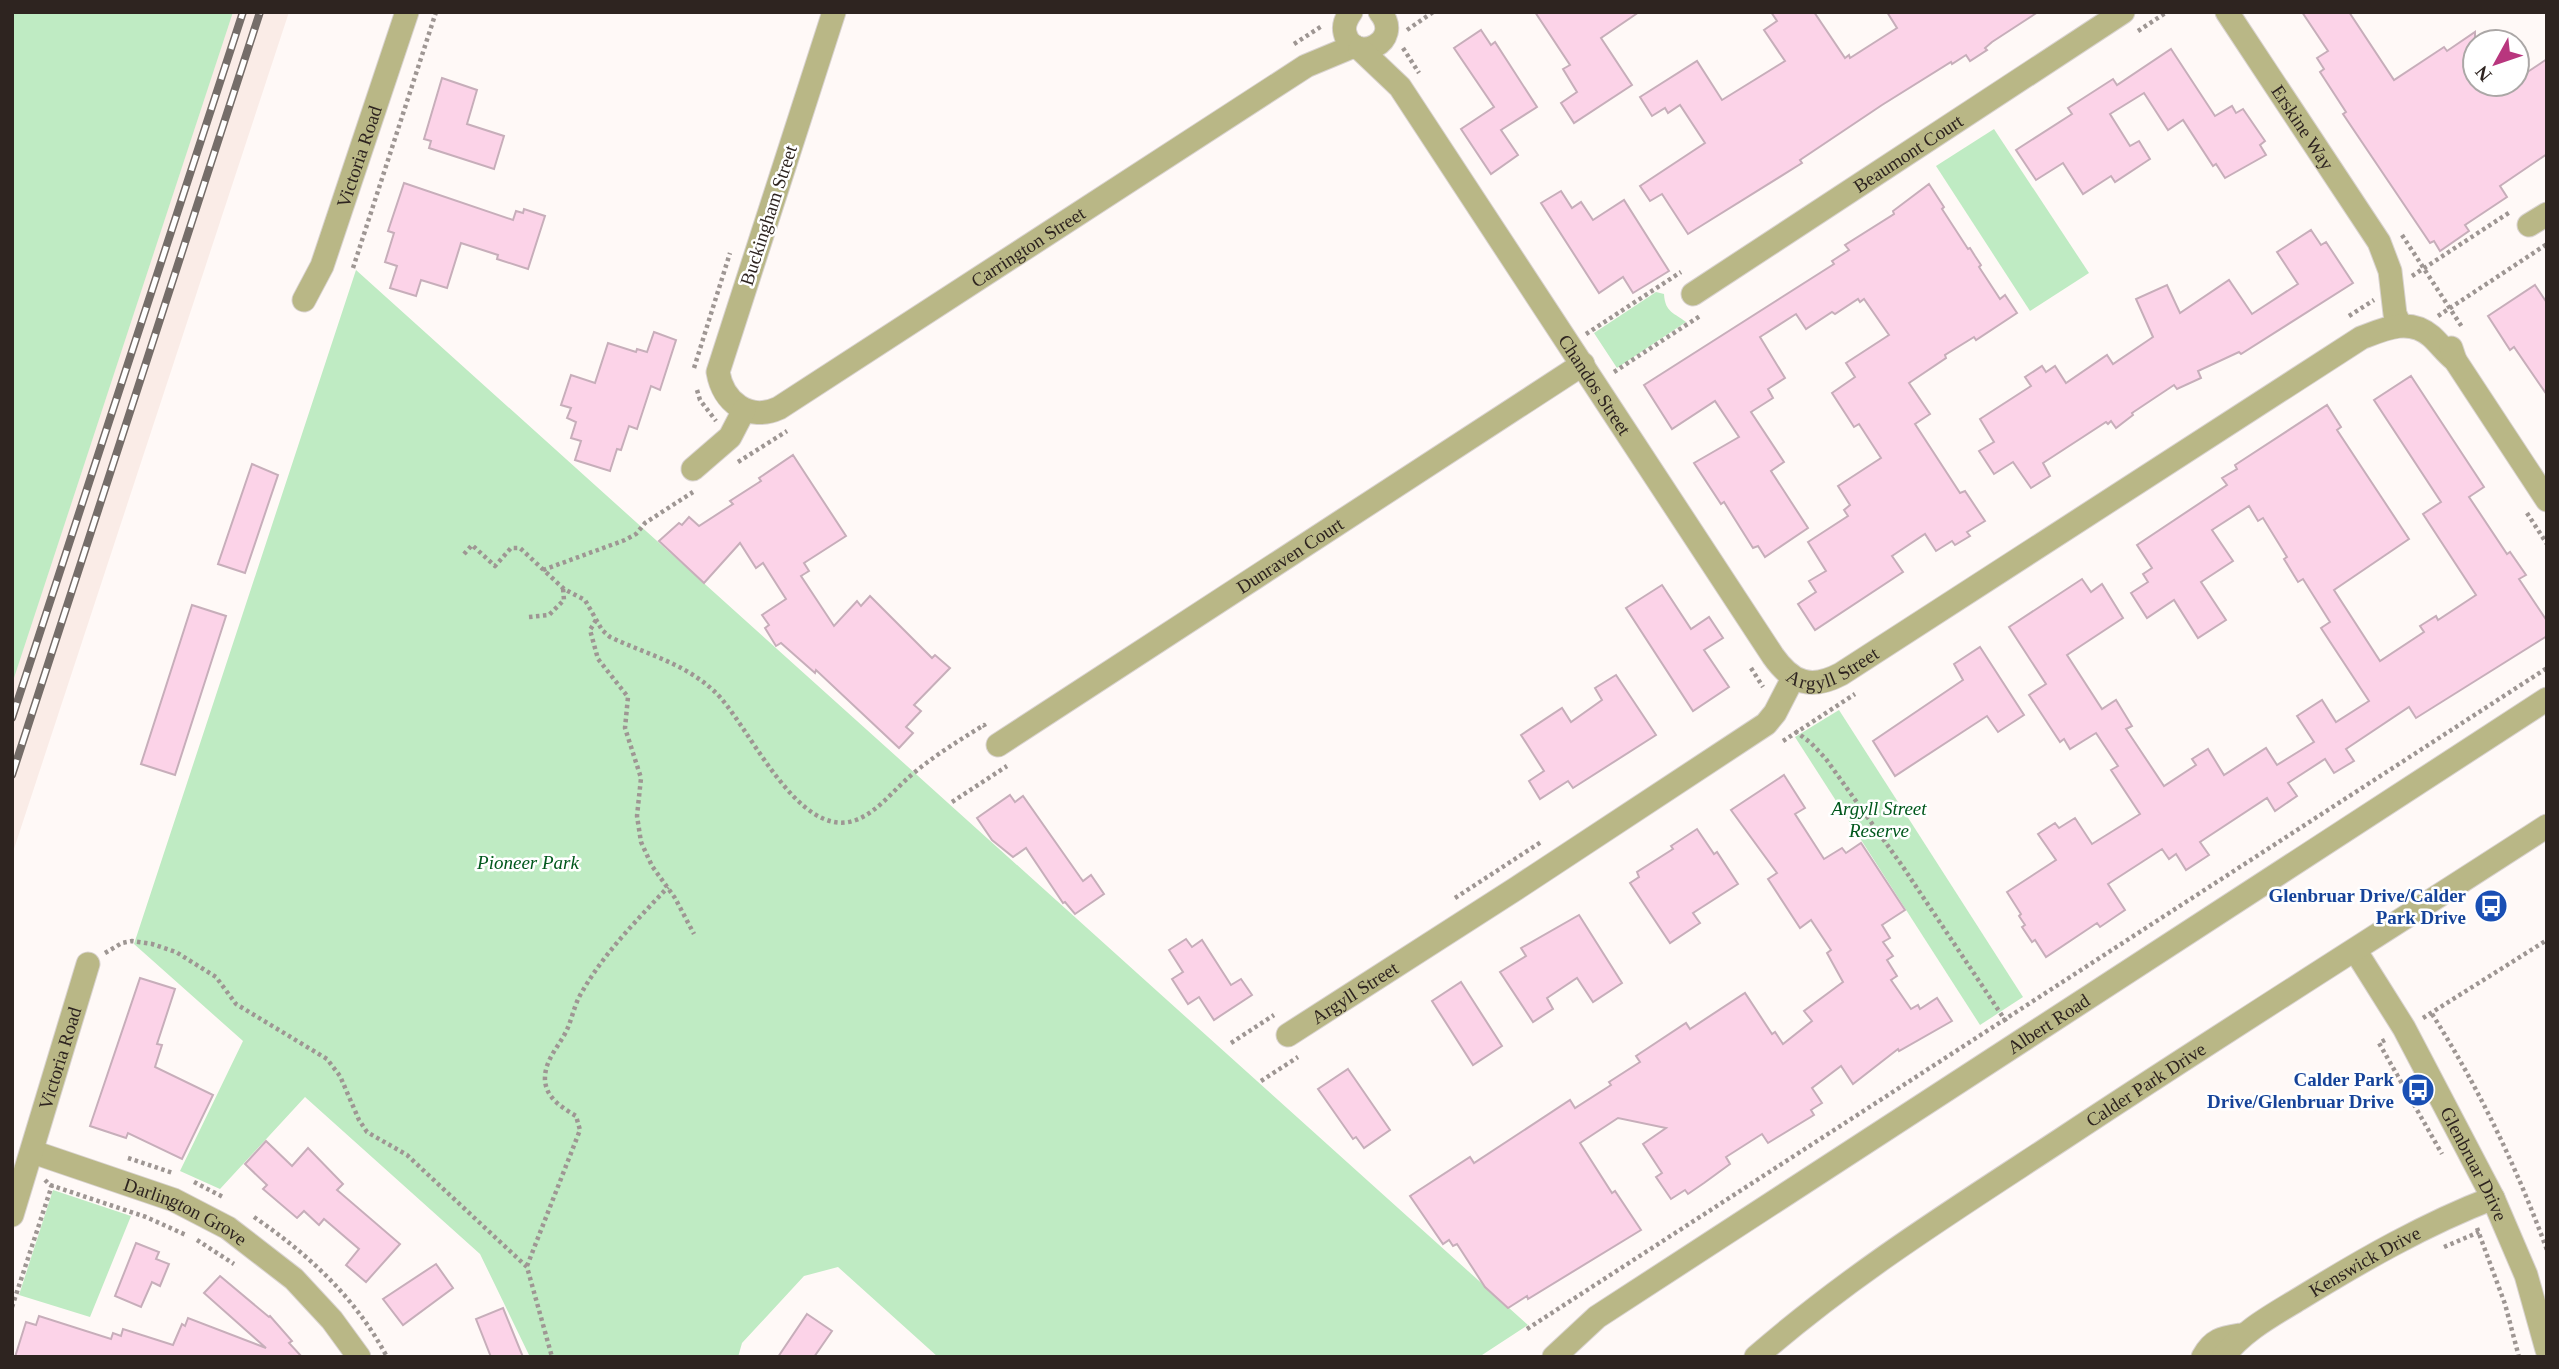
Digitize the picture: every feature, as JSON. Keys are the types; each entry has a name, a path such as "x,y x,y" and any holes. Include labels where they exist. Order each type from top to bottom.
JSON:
{"street":[{"name":"Victoria Road","path":"304,300 322,266 407,12"},
{"name":"Buckingham Street","path":"744,410 726,396 718,372 834,12"},
{"name":"Beaumont Court","path":"1693,294 2123,12"},
{"name":"Erskine Way","path":"2227,12 2379,242 2393,282 2400,317"},
{"name":"Carrington Street","path":"744,410 760,414 779,408 1306,66 1346,26 1374,48 1379,44 1389,21"},
{"path":"1389,21 1390,55 1400,88"},
{"path":"1346,26 1400,88"},
{"name":"Chandos Street","path":"1400,88 1773,656 1793,678"},
{"name":"Erskine Way","path":"2379,242 2393,253 2401,266 2407,296 2400,317"},
{"path":"2400,317 2426,332 2455,360 2547,500"},
{"name":"Argyll Street","path":"1288,1035 1766,724 1775,713 1793,678 1814,683 1829,681 1841,674 2361,338 2389,327 2400,317"},
{"name":"Dunraven Court","path":"998,745 1583,364"},
{"path":"693,474 730,437 744,410"},
{"name":"Albert Road","path":"1553,1357 1597,1317 2547,699"},
{"name":"Calder Park Drive","path":"1756,1357 1819,1303 1882,1258 2141,1086 2547,826"},
{"name":"Glenbruar Drive","path":"2355,950 2404,1028 2493,1198 2526,1275 2547,1350"},
{"name":"Victoria Road","path":"33,1152 88,964"},
{"path":"12,1215 33,1152"},
{"name":"Darlington Grove","path":"33,1152 174,1200 228,1228 294,1279 332,1321 359,1357"},
{"name":"Kenswick Drive","path":"2223,1357 2241,1335 2362,1260 2469,1207 2493,1198"},
{"name":"Kenswick Drive","path":"2203,1357 2209,1345 2224,1338 2241,1335"}],"path":[{"path":"353,268 436,12"},
{"path":"1294,45 1323,26 1346,26"},
{"path":"2405,281 2530,216"},
{"path":"733,466 790,429"},
{"path":"543,570 636,534 693,474"},
{"path":"464,554 472,545 495,565 511,548 520,548 563,587 585,600 610,637 674,663 712,689 783,784 805,808 825,820 847,823 867,815 928,762 984,725 998,745"},
{"path":"529,617 549,615 564,600 563,587"},
{"path":"596,620 590,630 595,654 628,698 625,729 641,778 637,816 641,842 652,866 668,887 694,934"},
{"path":"1746,660 1768,695"},
{"path":"1527,1329 2547,668"},
{"path":"1800,737 1811,743 1826,759 1903,867 2018,1042"},
{"path":"1453,899 1546,839"},
{"path":"527,1267 580,1129 576,1116 556,1103 549,1094 545,1083 546,1068 567,1030 582,990 639,918 668,887"},
{"path":"2446,1161 2379,1044 2432,1014 2547,940"},
{"path":"88,964 122,943 142,942 176,952 216,977 236,1004 327,1059 340,1076 367,1132 408,1155 527,1267 552,1357"},
{"path":"1231,1043 1278,1013"},
{"path":"2432,1014 2491,1119 2529,1200 2547,1250"},
{"path":"12,1307 52,1185"},
{"path":"2432,1252 2479,1232 2505,1304 2519,1357"}],"shaded area":[{"path":"231,12 289,12 12,855 12,679"}],"green space":[{"path":"12,12 233,12 12,684"},
{"path":"1994,129 2089,273 2030,311 1936,166"},
{"name":"Pioneer Park","path":"356,270 1528,1325 1479,1357 938,1357 838,1267 804,1276 742,1343 738,1357 530,1357 480,1254 305,1097 220,1189 180,1171 243,1041 134,944"},
{"path":"1656,292 1664,294 1668,309 1686,322 1617,368 1594,333"},
{"name":"Argyll Street Reserve","path":"1839,710 2023,997 1980,1025 1795,737"},
{"path":"53,1190 131,1216 90,1317 19,1295"}],"building":[{"path":"1535,12 1639,12 1601,38 1632,85 1574,123 1561,103 1577,92 1563,69 1570,65"},
{"path":"1771,12 1814,12 1845,58 1849,55 1850,58 1897,28 1887,12 2038,12 1992,42 1985,48 1987,50 1970,61 1966,55 1952,64 1951,62 1882,105 1800,160 1802,163 1688,234 1662,194 1650,201 1640,186 1705,143 1680,105 1668,113 1665,108 1652,116 1640,97 1697,61 1722,100 1785,61 1764,30 1777,21"},
{"path":"2302,12 2349,12 2394,80 2444,47 2447,51 2461,42 2461,98 2531,98 2531,70 2547,59 2547,154 2500,186 2507,197 2465,225 2469,231 2440,251 2434,241 2430,243 2343,114 2346,112 2320,72 2324,69 2317,58 2328,51"},
{"path":"1481,30 1491,45 1495,42 1537,107 1501,130 1518,155 1491,174 1461,129 1494,107 1454,48"},
{"path":"2171,49 2215,116 2232,106 2236,113 2243,109 2265,141 2260,145 2266,155 2225,178 2216,164 2213,166 2183,120 2168,130 2144,93 2110,114 2130,146 2139,141 2150,159 2115,182 2111,176 2083,194 2063,163 2036,180 2016,150 2072,114 2068,108 2113,79 2117,85"},
{"path":"442,78 477,90 467,124 504,136 494,169 429,148 431,141 424,139"},
{"path":"404,183 513,220 516,211 523,213 524,209 545,216 528,269 497,259 498,255 461,243 447,288 421,280 416,296 390,288 397,266 385,262 394,233 388,231"},
{"path":"1929,184 2000,299 2005,295 2017,313 1976,340 1974,337 1945,355 1946,358 1909,383 1930,414 1915,424 1960,493 1965,491 1985,521 1967,532 1970,536 1955,545 1952,541 1936,551 1925,534 1892,556 1903,572 1815,630 1798,604 1816,592 1809,581 1826,571 1808,542 1848,516 1844,510 1850,505 1838,486 1881,458 1859,424 1854,427 1832,393 1855,377 1846,363 1889,335 1864,299 1860,302 1858,299 1835,314 1832,312 1806,329 1796,314 1760,337 1785,378 1768,389 1773,398 1751,412 1784,462 1771,471 1808,528 1765,557 1758,546 1753,548 1724,502 1721,504 1694,463 1739,437 1715,401 1672,429 1644,385 1834,264 1832,261 1849,250 1845,245 1894,214 1893,211"},
{"path":"1561,191 1572,208 1581,202 1593,220 1624,200 1669,271 1633,293 1623,277 1599,293 1541,203"},
{"path":"2311,230 2321,245 2326,242 2353,283 2241,354 2239,352 2198,371 2201,378 2177,389 2174,385 2132,413 2133,415 2116,428 2111,421 2108,424 2106,422 2043,463 2050,476 2031,488 2013,462 1994,474 1979,451 1994,442 1980,419 2031,386 2025,377 2042,366 2046,372 2055,366 2066,383 2107,355 2113,364 2153,337 2136,299 2167,285 2180,313 2229,280 2252,314 2298,284 2277,252"},
{"path":"2535,285 2547,303 2547,395 2514,347 2510,350 2488,316"},
{"path":"654,332 676,340 660,390 651,386 637,429 629,426 621,450 617,449 610,471 575,460 581,441 571,438 576,422 567,418 571,408 561,405 571,375 595,383 608,343 636,352 637,349 647,352"},
{"path":"2411,376 2484,487 2469,497 2507,554 2510,552 2526,575 2519,579 2547,621 2547,636 2416,718 2409,707 2346,749 2354,761 2334,773 2325,759 2288,783 2297,796 2275,811 2267,798 2200,842 2209,855 2186,870 2176,854 2169,859 2162,849 2108,884 2125,910 2100,927 2097,923 2046,957 2022,927 2025,925 2019,916 2021,914 2007,892 2056,860 2038,834 2055,823 2059,828 2075,818 2092,844 2140,814 2111,770 2118,766 2096,733 2070,749 2064,739 2060,742 2029,695 2046,684 2009,627 2082,579 2091,592 2102,584 2123,618 2067,655 2102,709 2116,700 2132,726 2126,729 2164,786 2196,765 2192,759 2208,749 2224,775 2266,748 2277,765 2314,742 2297,716 2322,700 2336,722 2369,701 2321,628 2330,622 2303,579 2298,582 2284,559 2287,557 2263,518 2258,521 2249,506 2212,530 2233,561 2201,582 2226,620 2198,638 2174,600 2147,618 2131,593 2148,582 2143,574 2152,568 2137,545 2227,485 2222,478 2237,469 2235,465 2327,405 2341,427 2337,430 2409,539 2334,590 2380,661 2424,632 2420,626 2436,616 2438,620 2476,595 2423,514 2441,502 2374,400"},
{"path":"793,455 846,536 804,563 809,571 801,576 834,626 857,601 861,606 870,596 932,658 935,655 950,668 914,705 921,711 906,727 913,733 899,748 816,670 815,673 781,643 776,646 765,628 769,625 762,615 786,599 763,563 756,568 740,543 704,583 659,541 689,517 699,526 733,504 730,501 761,481 759,478"},
{"path":"252,464 278,475 245,573 218,564"},
{"path":"1662,585 1691,629 1709,617 1723,638 1704,650 1729,687 1693,711 1626,608"},
{"path":"192,605 226,616 175,775 141,764"},
{"path":"1980,647 2024,715 1998,732 1987,716 1895,776 1873,741 1963,680 1954,664"},
{"path":"1616,675 1656,735 1573,788 1568,781 1540,799 1529,781 1544,771 1521,735 1562,708 1571,722 1602,700 1595,688"},
{"path":"1784,775 1805,808 1795,814 1824,859 1842,848 1846,853 1861,843 1905,910 1882,925 1890,938 1883,942 1893,956 1887,960 1897,976 1891,980 1911,1009 1918,1005 1920,1009 1937,998 1952,1021 1899,1051 1898,1049 1853,1084 1841,1066 1812,1088 1822,1103 1811,1110 1814,1115 1768,1143 1762,1134 1726,1157 1730,1164 1704,1183 1688,1194 1685,1190 1671,1199 1656,1177 1662,1173 1643,1144 1666,1128 1618,1118 1580,1143 1612,1193 1615,1191 1641,1230 1528,1299 1527,1296 1508,1308 1485,1287 1457,1244 1453,1246 1449,1240 1443,1244 1410,1196 1470,1157 1474,1163 1570,1100 1575,1108 1640,1062 1636,1056 1686,1023 1690,1029 1745,993 1772,1034 1775,1032 1783,1044 1812,1021 1804,1011 1843,982 1827,953 1831,950 1811,920 1800,928 1768,879 1777,873 1731,810"},
{"path":"1010,795 1015,802 1023,796 1083,881 1091,875 1104,894 1075,914 1063,903 1026,848 1013,857 992,840 977,818"},
{"path":"1697,829 1714,854 1717,852 1738,884 1693,913 1700,923 1670,943 1630,883 1639,877 1637,872 1673,849 1671,846"},
{"path":"1579,915 1622,983 1593,1002 1577,978 1547,998 1553,1009 1533,1022 1500,972 1526,956 1521,948"},
{"path":"1186,939 1192,947 1202,940 1231,985 1241,979 1252,995 1214,1020 1199,997 1188,1004 1172,979 1183,972 1169,950"},
{"path":"140,978 175,989 157,1044 162,1045 155,1067 213,1095 182,1159 128,1133 126,1138 90,1126"},
{"path":"1461,982 1502,1046 1473,1065 1432,1001"},
{"path":"1348,1069 1390,1130 1364,1148 1356,1137 1353,1139 1318,1089"},
{"path":"266,1141 292,1166 308,1148 343,1184 337,1190 400,1244 366,1282 346,1265 359,1249 324,1219 319,1225 304,1211 297,1218 263,1189 267,1185 245,1164"},
{"path":"136,1243 159,1252 156,1259 169,1264 160,1286 152,1282 141,1307 115,1296"},
{"path":"436,1264 453,1288 403,1325 383,1299"},
{"path":"220,1276 270,1316 302,1357 15,1357 26,1322 36,1325 39,1316 111,1339 113,1333 121,1336 123,1329 173,1345 182,1324 185,1326 188,1318 266,1348 204,1293"},
{"path":"503,1308 523,1357 491,1357 476,1319"},
{"path":"807,1314 832,1331 814,1357 778,1357"}],"railway":[{"path":"12,718 243,12"},
{"path":"12,775 260,12"}],"place":[{"name":"Glenbruar Drive/Calder Park Drive","path":"2491,906"},
{"name":"Calder Park Drive/Glenbruar Drive","path":"2418,1090"}]}
